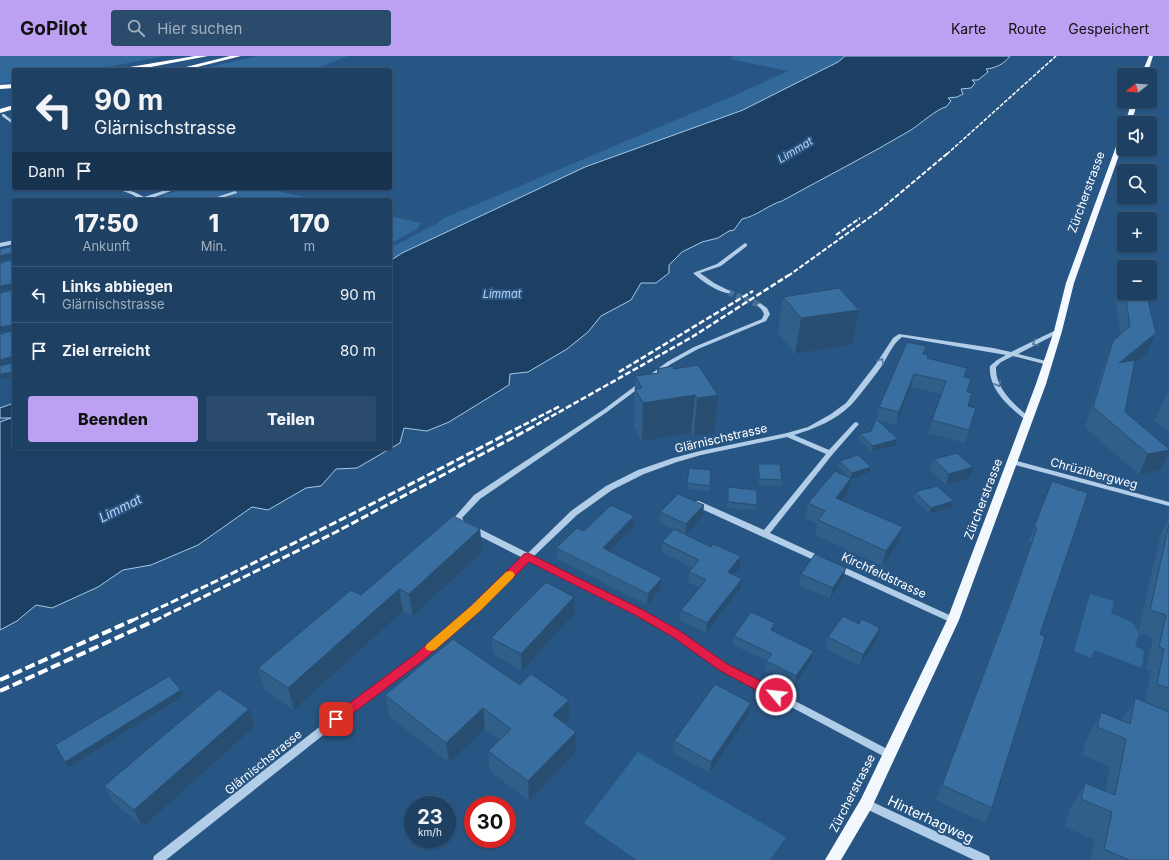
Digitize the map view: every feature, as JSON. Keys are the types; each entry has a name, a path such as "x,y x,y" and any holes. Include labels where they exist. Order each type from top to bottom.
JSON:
{"highway":[{"path":"136,68 206,56"},
{"path":"154,68 206,56"},
{"path":"186,68 238,56"},
{"path":"0,87 12,86"},
{"path":"1,113 12,109"}],"main road":[{"path":"1147,68 1151,56"},
{"name":"Zürcherstrasse","path":"833,860 866,804 888,754 953,620 1013,462 1048,363 1080,252 1117,152"}],"street":[{"path":"1,113 12,122"},
{"path":"123,190 133,193 140,198"},
{"path":"149,198 171,190"},
{"path":"216,198 235,192"},
{"path":"0,245 12,242"},
{"path":"728,292 712,284 696,273 719,265 745,245"},
{"path":"760,305 765,309 767,314 764,320 696,348 669,363 605,411 477,497 458,518 461,523 639,613 676,634 723,667 888,754"},
{"path":"1028,419 1012,407 996,383 992,372 995,364 1058,331"},
{"name":"Glärnischstrasse","path":"158,860 348,710 417,659 475,609 574,513 608,488 641,472 700,453 788,435 810,428 833,415 848,404 878,365 895,339 901,335 992,350 1048,363"},
{"path":"765,534 830,453 856,424"},
{"path":"788,435 830,453"},
{"name":"Chrüzlibergweg","path":"1013,462 1169,504"},
{"name":"Kirchfeldstrasse","path":"687,499 953,620"},
{"name":"Hinterhagweg","path":"866,804 985,860"}],"shaded area":[{"path":"0,56 165,56 102,68 12,68 12,82 0,84"},
{"path":"258,56 348,56 318,68 204,68"},
{"path":"734,56 845,56 838,62 743,110 585,167 402,253 392,260 392,247 436,224 444,218 733,96 788,71 730,59"},
{"path":"178,190 273,190 309,198 156,198"},
{"path":"392,216 421,223 417,229 392,243"},
{"path":"1090,594 1114,601 1111,613 1133,623 1139,633 1135,646 1144,651 1142,668 1094,650 1091,658 1074,651"},
{"path":"638,752 786,837 770,860 637,860 584,823"}],"water":[{"name":"Limmat","path":"845,56 1010,56 1000,65 986,69 988,72 978,80 972,80 975,83 971,88 961,89 963,94 957,97 948,98 951,101 946,107 934,113 911,130 782,201 742,219 734,230 729,231 718,238 702,242 682,252 669,265 669,273 656,283 641,283 631,300 601,316 588,332 567,349 528,372 510,374 509,385 449,422 427,431 404,428 400,443 392,448 392,260 402,253 585,167 743,110 838,62"},
{"name":"Limmat","path":"12,404 12,450 388,450 357,468 336,469 321,486 306,488 268,510 252,507 198,545 151,565 123,570 98,587 52,608 36,605 17,621 0,630 0,422 11,418 0,418 0,408"}],"building":[{"path":"12,246 12,253 0,256 0,249"},
{"path":"12,259 12,284 0,286 0,263"},
{"path":"839,288 859,310 801,318 783,297"},
{"path":"12,290 12,325 0,327 0,293"},
{"path":"1126,300 1148,300 1156,333 1119,363 1135,360 1125,412 1169,450 1148,454 1093,407 1113,341 1130,326"},
{"path":"12,331 12,357 0,360 0,334"},
{"path":"907,342 926,346 923,354 928,355 927,358 967,368 964,377 971,379 967,392 972,393 968,406 976,408 969,430 932,420 946,381 914,374 899,412 879,407"},
{"path":"12,363 12,372 0,374 0,366"},
{"path":"698,365 718,395 697,398 695,395 643,403 635,389 642,388 635,376 659,373 657,369 673,366 674,369"},
{"path":"876,419 898,439 873,446 860,434 871,431"},
{"path":"957,453 973,467 949,474 934,459"},
{"path":"858,455 871,467 852,473 839,461"},
{"path":"758,464 780,464 782,480 760,479"},
{"path":"689,468 711,470 710,486 687,483"},
{"path":"835,471 851,478 836,498 903,527 886,551 818,520 825,511 808,503"},
{"path":"1052,481 1088,493 1040,634 1045,637 992,808 942,785 1012,599 1037,528 1034,527"},
{"path":"937,486 954,501 931,508 915,492"},
{"path":"728,487 757,490 757,505 728,502"},
{"path":"678,494 704,505 686,524 660,512"},
{"path":"611,505 634,516 603,548 662,578 648,594 556,548 577,528 584,531"},
{"path":"453,516 480,529 409,594 399,589 288,688 258,668 351,590 361,595"},
{"path":"1169,524 1169,688 1157,684 1164,649 1159,647 1166,615 1150,610"},
{"path":"674,529 711,547 713,544 741,556 728,572 742,579 707,623 681,610 706,580 689,572 699,560 662,542"},
{"path":"815,554 846,568 833,588 801,574"},
{"path":"546,582 574,597 521,654 491,638"},
{"path":"751,612 775,623 771,630 814,651 796,676 766,661 772,654 734,636"},
{"path":"843,616 859,624 862,619 880,628 863,655 828,637"},
{"path":"453,639 520,685 531,674 569,700 553,715 576,732 528,781 488,751 511,729 483,708 446,743 385,695"},
{"path":"169,676 181,690 65,762 55,745"},
{"path":"715,684 751,703 711,762 674,741"},
{"path":"219,689 249,709 134,810 104,786"},
{"path":"1135,698 1169,712 1169,860 1129,860 1104,849 1112,812 1081,799 1085,783 1115,795 1126,739 1097,727 1101,712 1130,724"}],"tunnel":[{"path":"728,292 760,305"}],"railway":[{"path":"947,154 1056,56"},
{"path":"788,276 880,210 948,153"},
{"path":"836,235 860,218"},
{"path":"529,429 692,337 789,275"},
{"path":"619,372 753,291"},
{"path":"516,429 560,406"},
{"path":"131,621 326,527 518,428"},
{"path":"154,621 336,532 531,428"},
{"path":"0,680 133,620"},
{"path":"0,691 156,620"}],"slow traffic":[{"path":"431,647 475,609 510,575"}],"route":[{"path":"336,719 417,659 475,609 528,557 639,613 676,634 723,667 776,695"}]}
